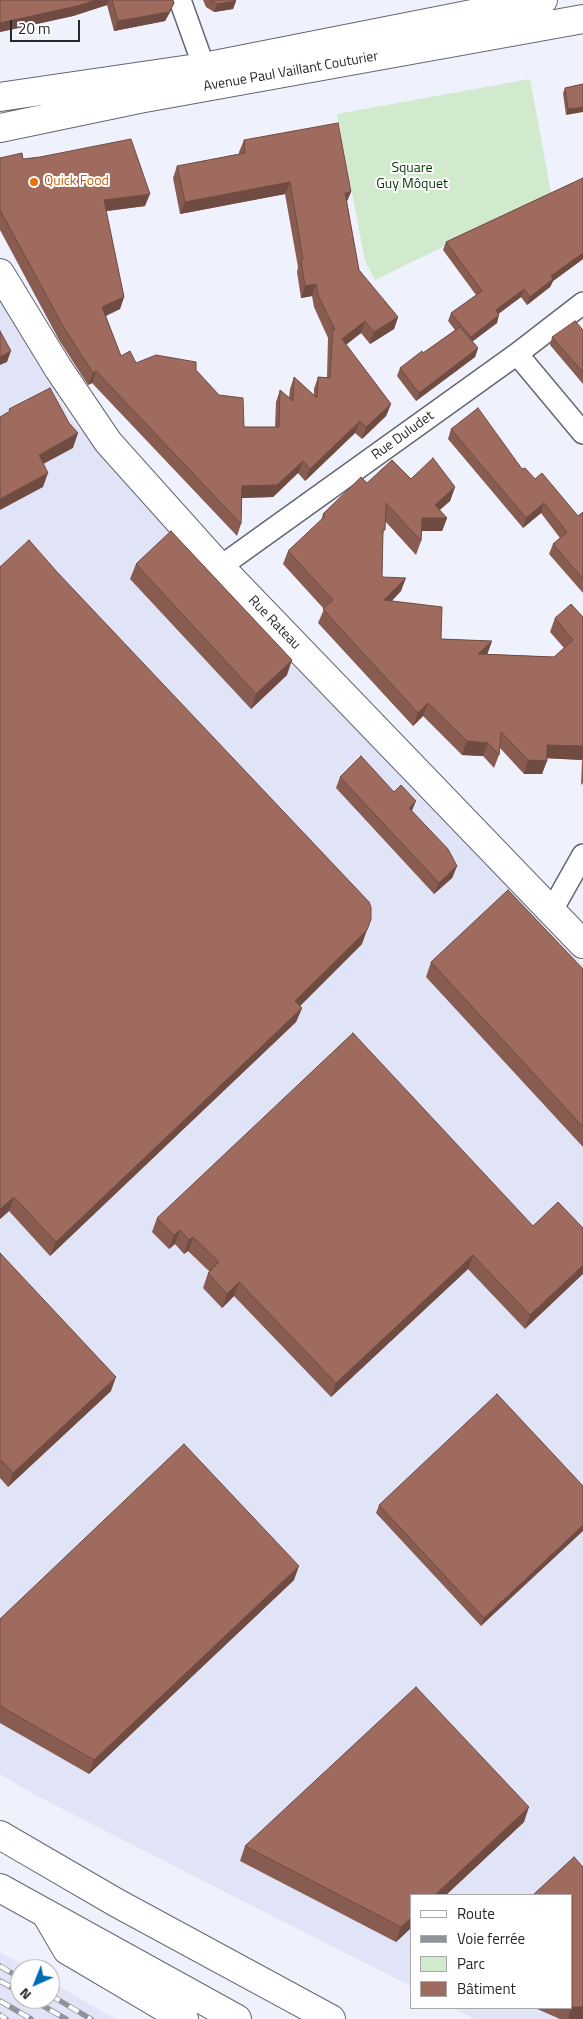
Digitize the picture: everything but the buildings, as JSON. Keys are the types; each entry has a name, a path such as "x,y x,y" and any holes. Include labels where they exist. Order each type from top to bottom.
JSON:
{"main road":[{"name":"Avenue Paul Vaillant Couturier","path":"0,98 204,67 459,8 543,0"},
{"name":"Avenue Paul Vaillant Couturier","path":"0,128 139,99 583,18"},
{"name":"Rue Rateau","path":"0,273 58,368 108,442 220,567 583,944"},
{"path":"0,1835 117,1903 330,2019"},
{"path":"0,1888 237,2019"},
{"path":"46,1914 67,1950 184,2019"}],"street":[{"path":"180,0 204,67"},
{"name":"Rue Duludet","path":"220,567 517,354 583,303"},
{"path":"517,354 583,433"},
{"path":"552,910 583,855"}],"shaded area":[{"path":"0,284 69,417 583,965 583,2019 475,2019 455,2009 573,2009 573,1894 410,1894 410,1986 35,1795 0,1774"},
{"path":"0,1952 12,1959 10,1959 10,2009 60,2009 60,1987 115,2019 0,2019"}],"green space":[{"name":"Square Guy Môquet","path":"530,79 552,198 486,226 375,280 365,261 337,114"}],"railway":[{"path":"0,1966 10,1972"},
{"path":"0,1981 10,1986"},
{"path":"0,2001 31,2019"},
{"path":"60,2001 91,2019"},
{"path":"48,2009 66,2019"},
{"path":"0,2015 6,2019"}],"place":[{"name":"Quick Food","path":"34,182"}]}
